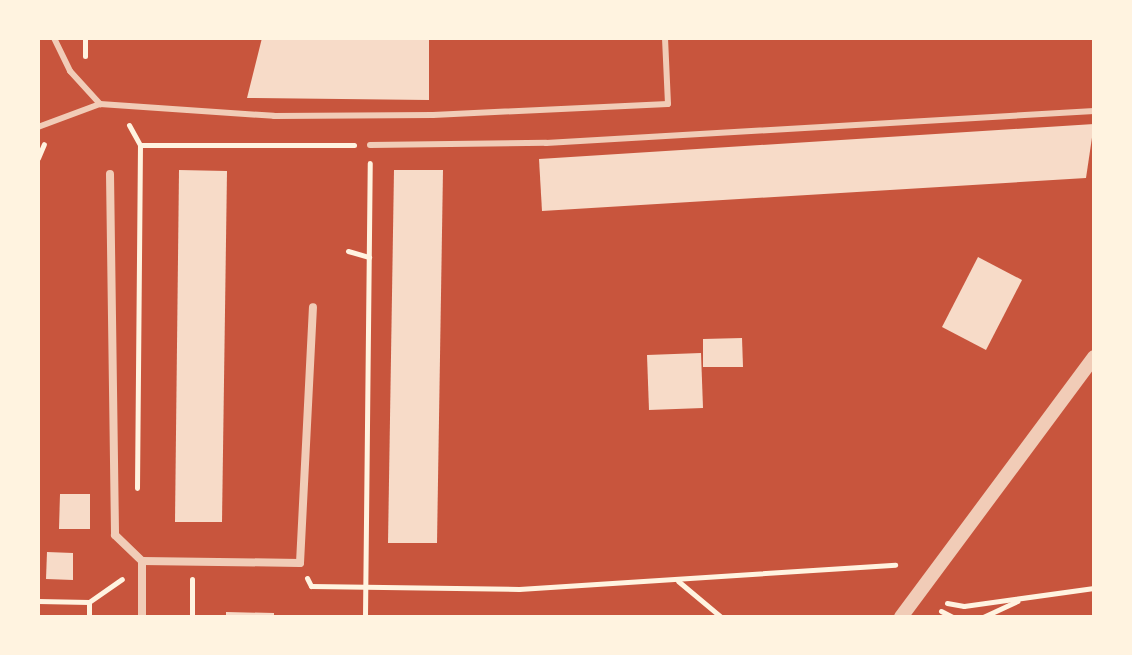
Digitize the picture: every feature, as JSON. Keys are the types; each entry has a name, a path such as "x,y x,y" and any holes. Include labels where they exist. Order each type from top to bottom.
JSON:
{"street":[{"path":"110,174 115,535 142,561 300,563 313,307"},
{"path":"901,617 1094,357"},
{"path":"142,561 142,617"}],"lane":[{"path":"54,38 70,71 100,104"},
{"path":"38,127 100,104 274,116 433,115 668,104 665,38"},
{"path":"370,145 546,143 1094,111"}],"path":[{"path":"118,124 130,125 140,145 137,488"},
{"path":"140,145 370,145 365,617"},
{"path":"348,251 369,257"},
{"path":"192,617 193,562"},
{"path":"300,563 311,586 519,589 895,565"},
{"path":"677,580 721,617"},
{"path":"38,601 89,602 116,585"},
{"path":"947,603 964,606 1094,588"},
{"path":"983,617 1027,598"},
{"path":"89,602 89,617"},
{"path":"944,617 941,611 953,617"}],"building":[{"path":"262,38 429,38 429,100 247,98"},
{"path":"1094,124 1086,178 542,211 539,159"},
{"path":"179,170 227,171 222,522 175,522"},
{"path":"394,170 443,170 437,543 388,543"},
{"path":"978,257 1022,280 986,350 942,327"},
{"path":"742,338 743,367 703,367 703,339"},
{"path":"701,353 703,408 649,410 647,355"},
{"path":"60,494 90,494 90,529 59,529"},
{"path":"47,552 73,553 73,580 46,579"},
{"path":"226,612 274,613 274,617 226,617"}]}
